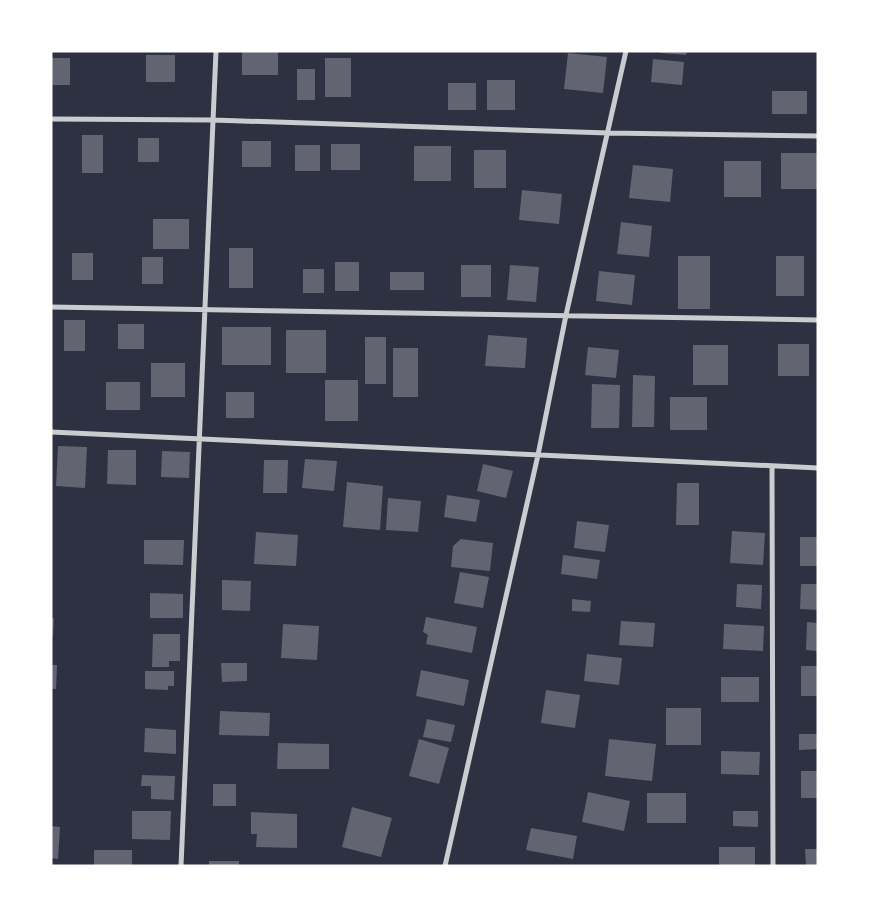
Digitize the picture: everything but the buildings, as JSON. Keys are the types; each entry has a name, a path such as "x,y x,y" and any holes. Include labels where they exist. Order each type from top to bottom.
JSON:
{"street":[{"path":"181,866 216,51"},
{"path":"445,866 538,455 566,315 626,51"},
{"path":"51,119 214,120 608,133 818,136"},
{"path":"51,307 818,320"},
{"path":"51,432 818,468"},
{"path":"772,466 773,866"}]}
